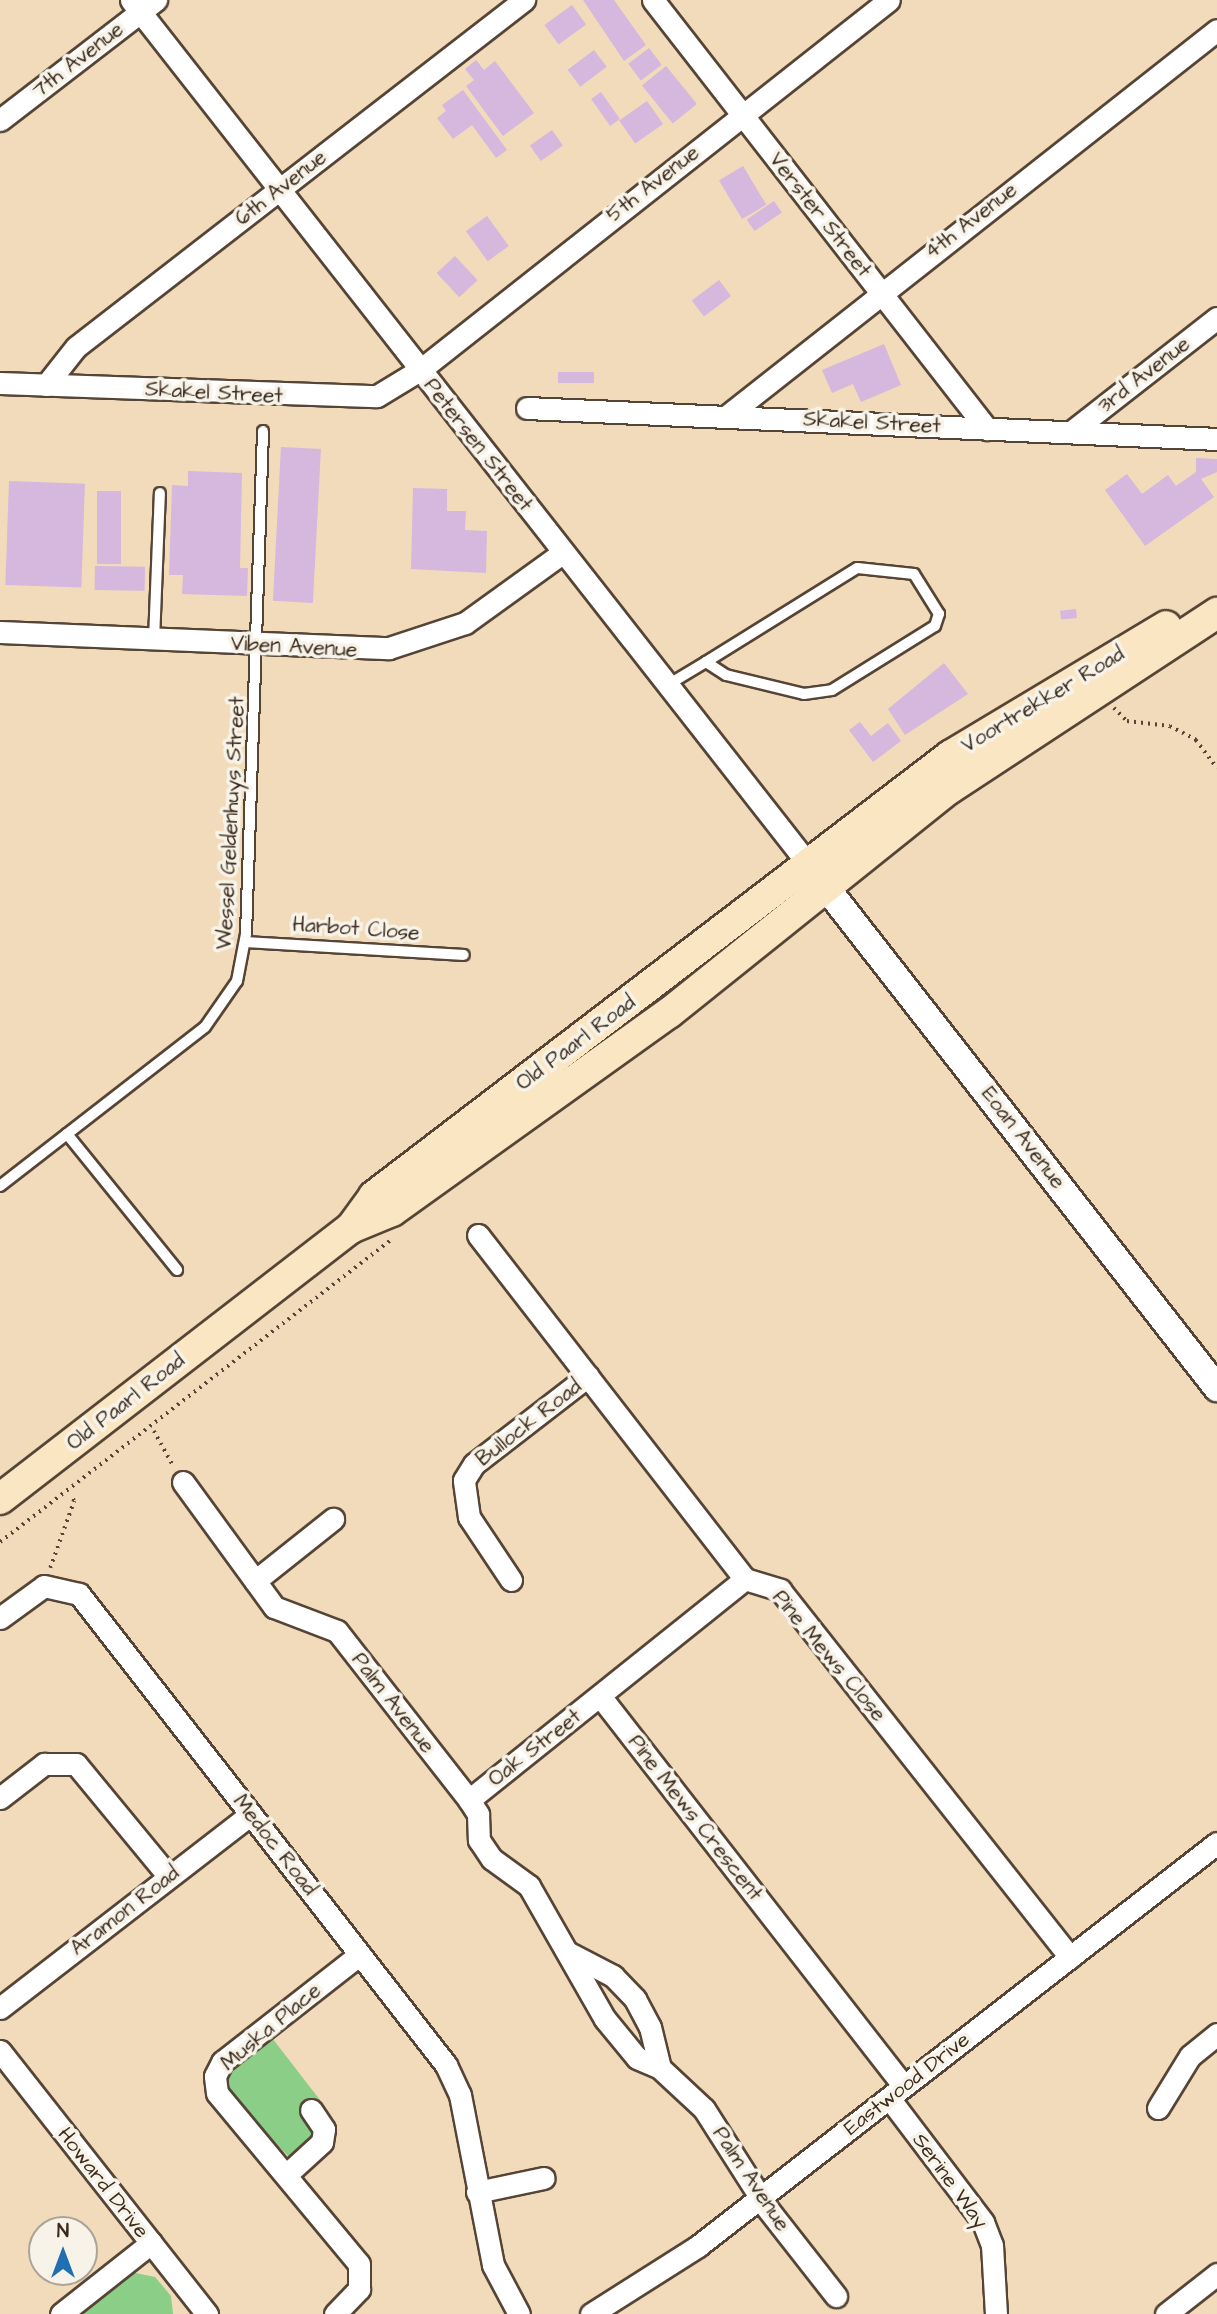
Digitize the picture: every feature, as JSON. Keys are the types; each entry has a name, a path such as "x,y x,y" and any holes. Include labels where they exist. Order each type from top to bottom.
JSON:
{"main road":[{"name":"Voortrekker Road","path":"809,865 1012,714 1217,594"},
{"name":"Voortrekker Road","path":"827,890 949,789 1217,613"},
{"name":"Old Paarl Road","path":"351,1228 374,1196 809,865"},
{"name":"Old Paarl Road","path":"0,1499 351,1228 392,1211 670,1013 827,890"}],"street":[{"name":"6th Avenue","path":"46,385 76,347 524,0"},
{"name":"Verster Street","path":"653,0 986,429"},
{"name":"5th Avenue","path":"419,370 889,0"},
{"name":"Petersen Street","path":"142,4 279,190 827,890"},
{"name":"7th Avenue","path":"0,120 142,4"},
{"name":"4th Avenue","path":"728,415 880,292 1217,30"},
{"name":"3rd Avenue","path":"1071,432 1217,318"},
{"name":"Skakel Street","path":"0,383 358,400 377,396 419,370"},
{"name":"Skakel Street","path":"527,408 1217,439"},
{"name":"Viben Avenue","path":"0,632 363,651 414,642 489,609 562,553"},
{"name":"Eoan Avenue","path":"827,890 1217,1388"},
{"name":"Pine Mews Close","path":"478,1235 745,1579 780,1590 1070,1957"},
{"name":"Bullock Road","path":"511,1580 469,1517 464,1480 474,1464 588,1376"},
{"name":"Palm Avenue","path":"183,1482 278,1610 337,1631 469,1800 478,1814 480,1840 510,1875 529,1886 605,2019 637,2058 660,2068 704,2109 761,2197 836,2296"},
{"path":"255,1581 333,1519"},
{"path":"600,1696 745,1579"},
{"path":"0,1618 52,1584"},
{"name":"Medoc Road","path":"52,1584 79,1594 360,1954 453,2078 493,2265 519,2314"},
{"name":"Oak Street","path":"469,1800 600,1696"},
{"name":"Pine Mews Crescent","path":"600,1696 896,2092"},
{"path":"0,1798 44,1764 76,1764 169,1877"},
{"name":"Aramon Road","path":"0,2008 251,1814"},
{"name":"Eastwood Drive","path":"591,2314 664,2271 1217,1843"},
{"path":"569,1953 613,1976 631,1995 650,2027 660,2068"},
{"name":"Muska Place","path":"335,2314 359,2289 362,2270 217,2093 217,2068 360,1954"},
{"path":"605,2019 631,1995"},
{"path":"1158,2108 1190,2056 1217,2034"},
{"name":"Howard Drive","path":"0,2051 151,2243 201,2312"},
{"name":"Serine Way","path":"896,2092 984,2222 992,2245 996,2314"},
{"path":"286,2175 322,2142 324,2129 311,2110"},
{"path":"477,2192 544,2178"},
{"path":"61,2314 151,2243"},
{"path":"1166,2314 1217,2274"}],"lane":[{"name":"Wessel Geldenhuys Street","path":"0,1186 205,1027 237,981 246,942 259,645 263,431"},
{"path":"155,640 160,493"},
{"path":"666,686 857,568 914,574 939,614 934,626 860,676 818,693 736,678 706,662"},
{"name":"Harbot Close","path":"246,942 464,956"},
{"path":"67,1134 177,1270"}],"path":[{"path":"1114,708 1127,722 1170,726 1196,740 1217,768"},
{"path":"0,1542 403,1230"},
{"path":"154,1431 183,1482"},
{"path":"52,1584 49,1559 74,1501 70,1496"}],"green space":[{"path":"269,2034 320,2100 305,2112 315,2135 291,2159 226,2093 224,2071"},
{"path":"126,2271 155,2277 171,2296 173,2314 69,2314"}],"building":[{"path":"583,0 614,0 646,45 624,61"},
{"path":"572,5 586,24 559,44 544,25"},
{"path":"649,48 662,65 641,80 628,64"},
{"path":"594,50 607,67 580,87 568,70"},
{"path":"476,60 484,70 495,61 534,113 503,136 466,86 474,80 465,69"},
{"path":"666,66 697,104 673,124 642,86"},
{"path":"463,90 507,150 496,158 472,125 453,139 437,118 446,111 442,105"},
{"path":"601,92 620,119 610,126 591,99"},
{"path":"647,101 663,124 635,143 619,121"},
{"path":"552,130 563,146 541,161 530,145"},
{"path":"743,166 766,205 742,219 719,180"},
{"path":"774,201 782,213 754,231 747,219"},
{"path":"487,216 509,246 488,261 466,231"},
{"path":"455,256 478,280 459,297 437,273"},
{"path":"719,280 731,296 704,316 692,300"},
{"path":"884,344 901,385 861,402 853,384 832,393 822,370"},
{"path":"558,372 594,372 594,383 558,383"},
{"path":"281,447 321,449 313,603 273,601"},
{"path":"1196,458 1217,459 1217,472 1201,479 1214,497 1145,546 1105,490 1127,474 1142,494 1168,475 1176,486 1196,472"},
{"path":"188,471 242,473 240,568 248,568 247,596 182,594 183,575 169,575 172,485 188,486"},
{"path":"9,481 85,484 81,588 5,585"},
{"path":"413,488 447,489 447,511 466,511 465,530 487,531 486,573 411,569"},
{"path":"97,491 121,491 121,564 97,564"},
{"path":"95,566 145,567 145,591 95,590"},
{"path":"1076,609 1077,618 1061,620 1060,611"},
{"path":"944,663 968,694 905,735 888,709"},
{"path":"860,722 871,736 888,723 901,741 873,762 849,730"}]}
